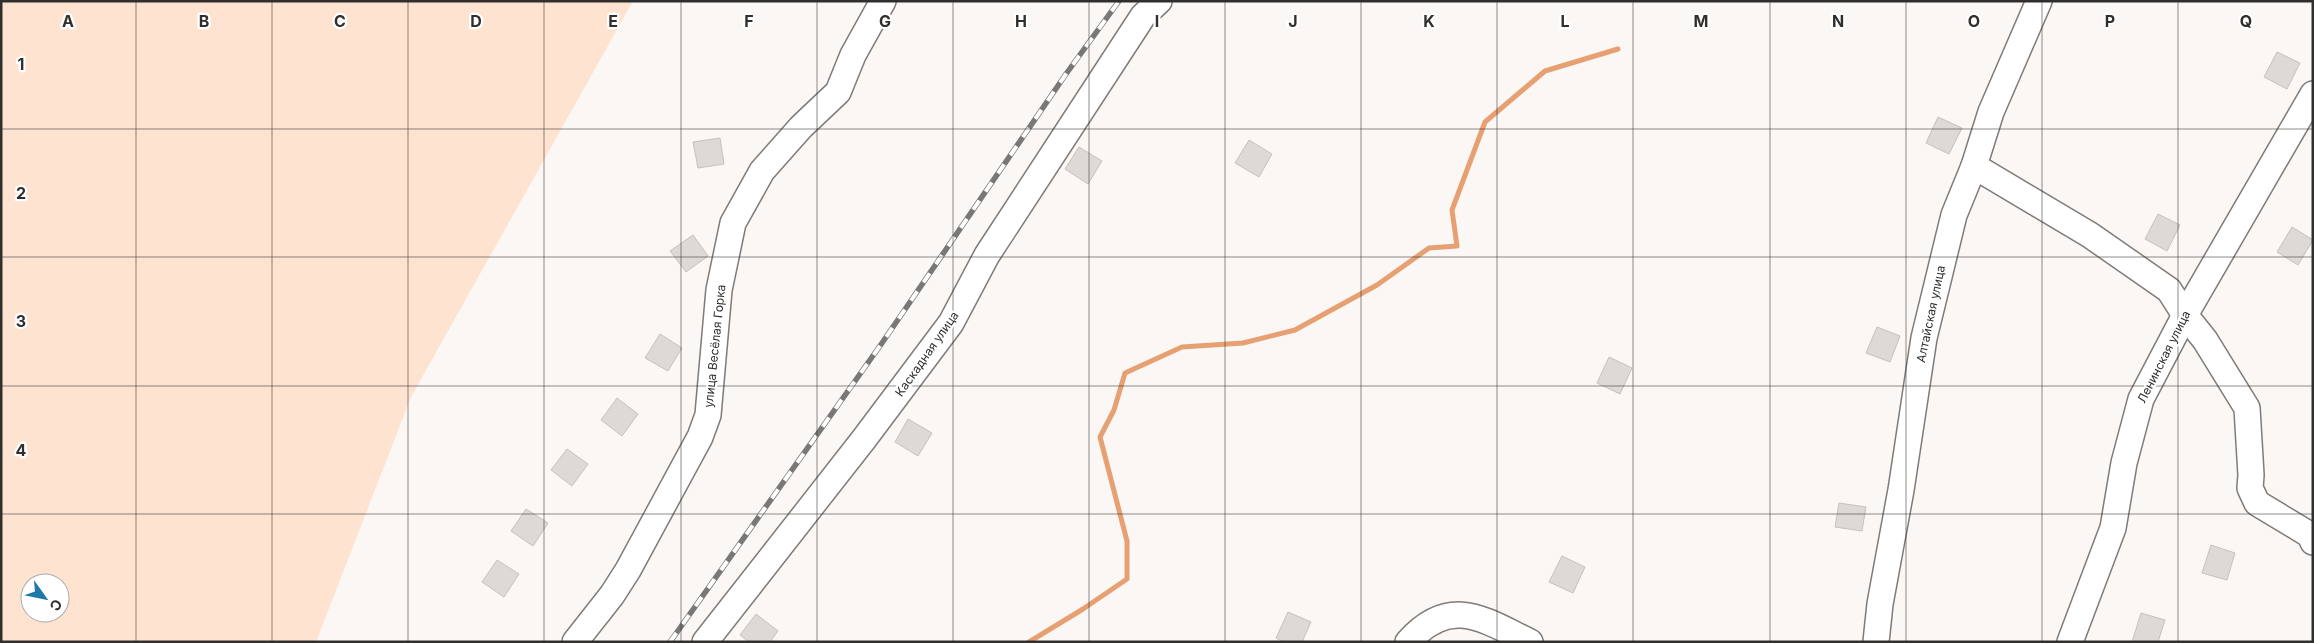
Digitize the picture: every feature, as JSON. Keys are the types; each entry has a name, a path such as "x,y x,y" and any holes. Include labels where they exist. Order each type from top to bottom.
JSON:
{"street":[{"name":"улица Весёлая Горка","path":"575,642 612,595 628,570 700,437 706,422 712,393 720,290 733,223 762,171 801,127 838,92 853,55 883,1"},
{"name":"Каскадная улица","path":"706,642 864,439 951,323 987,255 1060,141 1143,16 1159,1"},
{"name":"Алтайская улица","path":"1876,642 1880,604 1901,490 1924,338 1954,215 1974,166 1991,112 2039,1"},
{"name":"Ленинская улица","path":"2070,642 2113,528 2124,464 2141,399 2185,315 2313,94"},
{"path":"1974,166 2090,235 2169,290 2185,315 2205,340 2247,408 2250,488 2257,504 2310,535 2313,542"},
{"path":"1408,642 1436,619 1456,613 1474,616 1530,642"}],"shaded area":[{"path":"1,1 633,1 411,397 316,642 1,642"}],"building":[{"path":"2277,52 2300,63 2287,89 2264,77"},
{"path":"1938,117 1962,128 1949,154 1926,143"},
{"path":"720,138 724,164 698,168 693,142"},
{"path":"1249,140 1272,154 1259,177 1235,163"},
{"path":"1079,147 1102,161 1088,184 1065,169"},
{"path":"2158,214 2180,225 2167,251 2145,239"},
{"path":"2292,227 2313,240 2298,265 2277,252"},
{"path":"693,235 708,256 686,272 670,251"},
{"path":"1877,327 1900,336 1890,362 1866,353"},
{"path":"660,334 682,348 668,371 645,358"},
{"path":"1609,357 1632,368 1620,394 1597,383"},
{"path":"617,398 638,414 622,436 601,420"},
{"path":"908,419 932,433 918,456 895,442"},
{"path":"567,449 588,464 572,486 551,470"},
{"path":"1839,503 1866,507 1862,531 1835,527"},
{"path":"526,509 548,523 533,546 511,531"},
{"path":"2211,545 2235,553 2227,580 2202,573"},
{"path":"1562,556 1585,567 1573,593 1549,582"},
{"path":"497,560 519,574 504,597 482,582"},
{"path":"1288,612 1311,622 1302,642 1284,642 1276,638"},
{"path":"2141,613 2165,620 2158,642 2132,642"},
{"path":"756,614 778,631 770,642 749,642 740,635"}],"waterway":[{"path":"1029,642 1127,579 1127,541 1100,437 1114,410 1125,373 1182,347 1243,343 1295,330 1377,285 1429,248 1457,246 1452,210 1485,122 1545,71 1618,49"}],"railway":[{"path":"670,642 882,343 1066,74 1119,1"}]}
